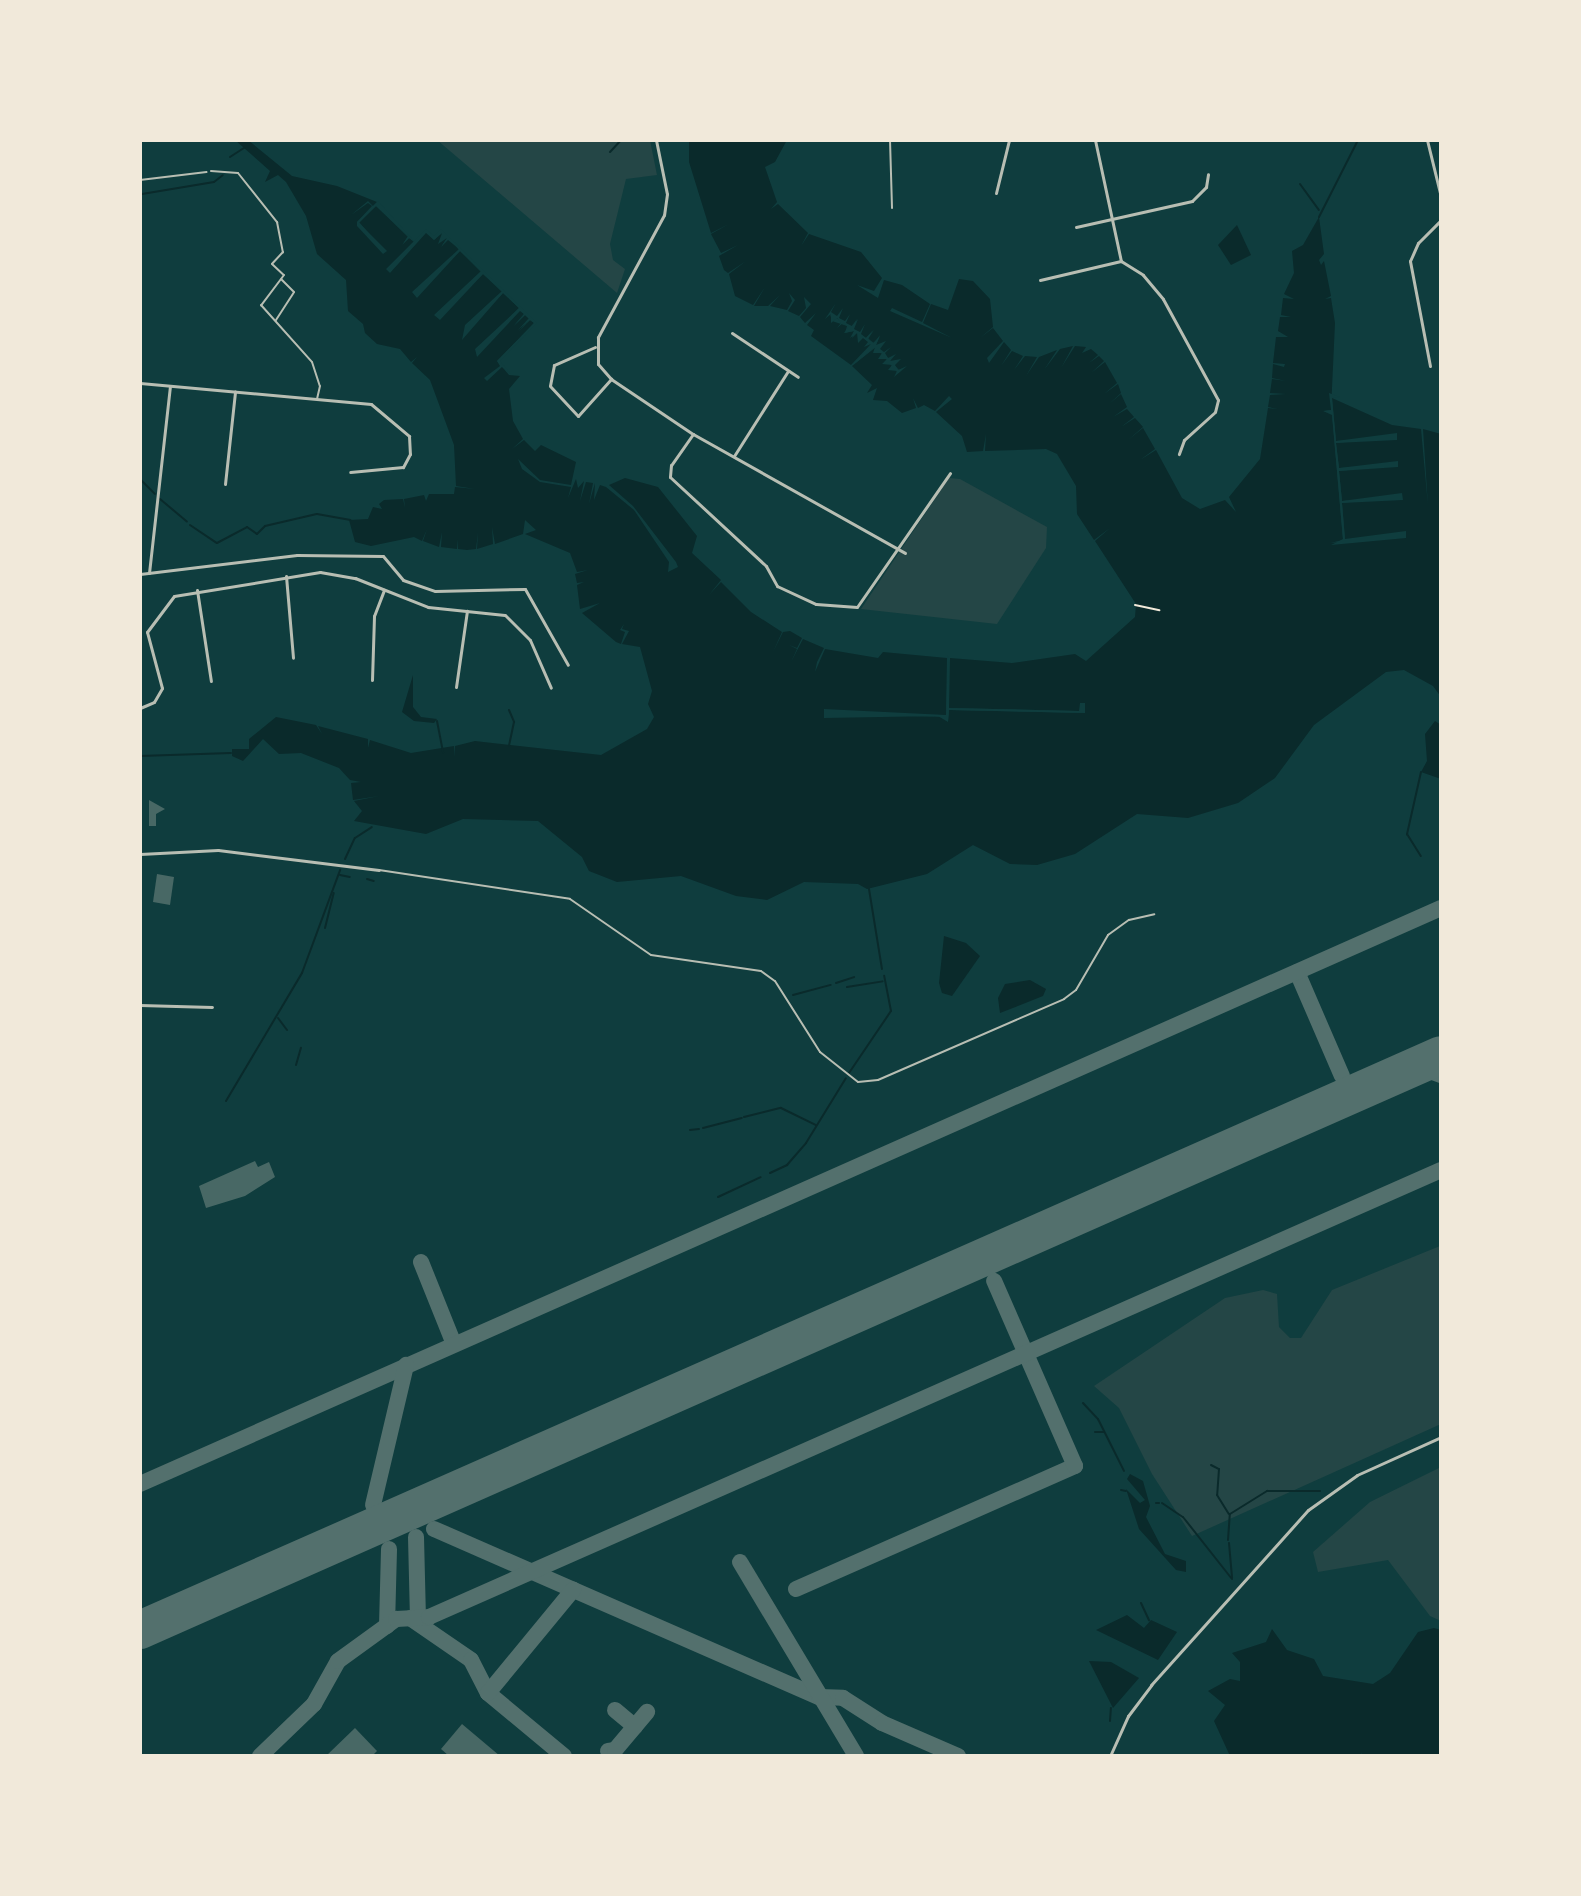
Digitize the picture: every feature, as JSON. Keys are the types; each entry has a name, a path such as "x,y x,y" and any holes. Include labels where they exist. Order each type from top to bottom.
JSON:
{"street":[{"path":"656,140 667,194 664,215 596,347 598,364 611,379 693,434 903,552"},
{"path":"996,193 1009,140"},
{"path":"1095,140 1121,261 1143,275 1163,299 1218,400 1215,412 1184,440 1179,454"},
{"path":"1427,140 1441,197"},
{"path":"1076,227 1192,201 1206,187 1208,174"},
{"path":"1430,366 1410,261 1418,243 1441,220"},
{"path":"1040,280 1121,261"},
{"path":"732,333 798,377"},
{"path":"596,347 554,365 550,386 578,416 611,379"},
{"path":"734,456 788,371"},
{"path":"140,383 371,404 409,436 410,454 403,467 350,472"},
{"path":"149,573 170,386"},
{"path":"225,484 235,392"},
{"path":"693,434 671,465 670,477 766,566 777,586 795,597 857,607 903,552 950,473"},
{"path":"140,574 297,555 383,556 403,580 435,591 525,589 568,665"},
{"path":"140,708 154,702 162,688 147,643 149,628 174,596 197,588 330,572 422,605 498,613 517,623 551,688"},
{"path":"286,576 293,658"},
{"path":"197,588 211,681"},
{"path":"372,680 374,616 384,590"},
{"path":"456,687 467,611"},
{"path":"140,854 218,850 379,870"},
{"path":"140,1005 212,1007"},
{"path":"1110,1756 1144,1694 1308,1510 1357,1475 1441,1437"}],"lane":[{"path":"890,140 892,208"},
{"path":"140,180 209,172 238,173 277,222 283,252 272,264 284,275 261,305 318,373 317,399"},
{"path":"275,321 294,292 281,279"},
{"path":"379,870 570,899 651,955 761,971 775,981 810,1040 852,1080 878,1080 1064,999 1076,990 1108,935 1129,920 1154,914"}],"path":[{"path":"1135,605 1159,610"}],"shaded area":[{"path":"235,140 248,140 292,176 337,186 377,202 357,222 385,252 359,222 376,206 408,237 403,244 409,238 414,242 388,270 426,232 434,240 442,233 447,238 441,247 448,239 452,242 459,250 415,295 460,251 481,272 437,318 483,274 502,292 462,335 503,293 519,308 477,351 520,310 524,314 514,325 525,315 529,318 518,330 530,320 534,323 497,361 509,375 520,376 509,389 513,421 523,439 512,449 524,440 535,451 541,445 576,462 571,485 540,480 518,459 522,469 540,482 571,487 568,498 576,479 578,488 584,481 580,501 586,482 593,483 589,504 595,483 594,500 600,485 606,487 634,510 669,562 668,572 678,567 676,562 633,506 609,485 625,478 658,487 697,536 692,553 721,580 709,595 721,582 751,612 782,632 773,652 783,632 790,631 802,638 797,648 789,645 797,649 791,662 803,639 824,648 815,672 825,649 878,658 883,652 947,658 946,715 824,714 946,717 948,722 949,710 1085,713 1081,703 1080,711 949,708 950,658 1012,663 1075,654 1086,661 1135,617 1136,604 1095,541 1110,528 1094,540 1077,514 1076,486 1057,454 1046,449 985,451 986,434 983,451 967,452 962,436 936,412 952,399 949,396 935,411 924,405 918,408 913,398 916,408 902,413 887,401 873,400 877,388 867,393 872,385 852,366 876,347 897,372 899,370 876,345 880,336 873,343 868,338 873,330 866,338 853,329 857,319 851,327 830,314 832,321 847,326 845,333 854,331 852,338 857,333 871,344 851,365 811,336 814,330 807,325 816,313 805,323 800,317 811,304 804,297 806,308 799,316 788,311 795,300 789,293 792,301 787,310 770,306 780,295 768,306 754,306 765,287 753,305 735,296 729,274 746,261 728,273 724,270 719,256 738,245 721,253 711,234 729,224 711,233 689,162 689,140 787,140 775,162 765,167 777,202 771,209 778,204 808,233 801,246 809,234 861,252 882,278 874,291 857,285 878,298 884,280 902,285 930,304 922,322 892,308 890,311 952,338 923,323 931,304 948,310 959,279 973,281 990,299 993,327 980,338 993,328 1003,341 987,358 989,363 1004,342 1011,350 1001,366 1012,351 1023,356 1014,370 1025,356 1037,357 1026,376 1039,357 1057,350 1044,370 1060,349 1073,346 1061,368 1075,346 1086,347 1082,353 1091,349 1098,355 1089,363 1099,356 1104,361 1091,373 1105,362 1117,383 1104,394 1118,384 1121,393 1109,404 1121,394 1127,407 1113,417 1127,409 1134,417 1121,427 1135,418 1143,427 1128,440 1143,428 1155,449 1140,460 1156,450 1182,498 1200,509 1225,500 1236,512 1229,497 1260,459 1268,408 1278,409 1268,407 1270,395 1286,394 1270,393 1272,379 1286,381 1272,378 1273,364 1284,367 1285,364 1273,363 1276,337 1288,337 1278,331 1280,317 1291,317 1281,315 1283,298 1294,299 1284,294 1294,273 1292,251 1303,245 1319,217 1324,254 1319,260 1321,265 1324,261 1331,296 1325,299 1331,298 1335,323 1331,410 1324,411 1332,414 1343,540 1330,543 1405,536 1345,540 1342,503 1403,496 1342,501 1339,471 1397,465 1339,468 1336,443 1397,437 1336,441 1332,398 1392,425 1421,429 1428,506 1423,429 1441,434 1441,697 1433,686 1404,670 1386,672 1314,725 1275,778 1238,803 1188,818 1137,814 1075,854 1037,865 1010,864 973,845 927,874 867,889 858,884 804,882 767,900 736,896 681,876 617,882 589,871 582,857 538,821 463,819 426,834 354,821 362,811 354,801 379,796 353,800 351,783 361,782 350,780 339,768 301,753 279,754 263,739 243,761 232,756 232,749 249,749 249,739 276,717 316,725 322,734 318,726 368,739 368,748 370,740 411,753 454,746 455,757 455,746 475,741 601,755 647,729 654,717 648,704 652,691 640,647 622,644 629,631 622,629 624,624 620,630 625,632 621,644 582,613 600,603 580,609 577,585 584,582 577,583 575,574 588,570 577,572 570,553 525,534 536,530 525,520 523,534 495,544 492,527 493,544 477,549 478,532 476,549 467,550 458,549 458,539 457,549 441,547 442,532 439,547 423,541 427,529 422,541 414,537 371,546 355,542 349,520 368,519 373,507 382,509 379,504 384,500 403,499 405,508 404,499 424,495 426,501 429,494 454,494 455,487 475,489 456,486 454,445 430,380 412,363 417,357 411,362 400,349 377,344 365,333 363,324 348,311 346,280 317,254 306,216 286,182 278,175 265,182 270,171"},
{"path":"437,140 650,140 657,175 626,179 610,244 613,260 625,269 617,293"},
{"path":"1237,225 1251,255 1231,265 1218,245"},
{"path":"949,478 960,479 1047,527 1046,548 997,624 861,609"},
{"path":"413,675 413,707 421,717 437,719 434,723 414,721 402,712"},
{"path":"1435,721 1441,725 1441,779 1421,772 1427,761 1425,734"},
{"path":"944,936 966,943 980,956 952,996 942,993 939,983"},
{"path":"1030,980 1046,989 1043,996 1000,1013 998,998 1005,984"},
{"path":"1440,1246 1441,1424 1192,1536 1152,1474 1119,1408 1094,1386 1225,1298 1263,1290 1277,1294 1279,1327 1290,1338 1301,1338 1332,1290"},
{"path":"1441,1467 1441,1621 1430,1616 1388,1560 1318,1572 1313,1552 1370,1502"},
{"path":"1130,1474 1143,1481 1150,1506 1146,1517 1165,1554 1186,1561 1186,1572 1176,1570 1139,1529 1126,1489 1140,1503 1145,1500 1127,1479"},
{"path":"1127,1615 1144,1628 1151,1620 1177,1632 1158,1660 1096,1630"},
{"path":"1434,1628 1441,1630 1441,1756 1362,1756 1361,1752 1361,1756 1230,1756 1214,1721 1225,1705 1208,1691 1230,1679 1240,1681 1240,1662 1232,1653 1266,1642 1272,1629 1287,1650 1314,1659 1323,1676 1373,1684 1390,1673 1418,1632"},
{"path":"1089,1661 1111,1662 1139,1678 1113,1708"}],"pier":[{"path":"368,201 373,206 378,201 414,241 409,238 402,245 408,236 376,206 359,223 387,251 383,254 357,226 357,222 372,206 368,203 351,215"},
{"path":"426,229 434,236 441,229 537,323 500,361 511,374 502,367 487,381 484,378 500,366 497,361 534,323 530,320 519,331 529,319 525,315 514,326 524,314 520,311 477,357 475,349 519,308 503,293 462,340 465,325 502,291 483,274 440,320 434,315 481,271 460,251 417,298 412,292 459,249 448,240 441,247 447,238 438,244 442,233 434,240 426,233 390,273 386,269"},
{"path":"836,303 831,312 837,316 843,308 839,318 845,321 850,314 846,323 852,326 858,319 854,329 860,332 865,324 861,334 866,338 874,330 868,339 874,343 880,335 876,345 886,341 880,349 884,352 891,347 885,353 888,358 896,354 890,361 901,359 895,365 898,370 907,366 894,377 897,371 888,370 892,365 882,364 887,359 878,359 882,353 873,353 875,347 852,366 871,344 864,347 868,342 863,338 858,343 857,333 850,338 854,331 844,333 848,327 843,323 837,328 841,323 837,318 831,323 831,314 825,319"},
{"path":"1329,393 1340,397 1332,398 1336,441 1397,433 1397,440 1336,443 1339,468 1398,461 1398,467 1339,471 1342,501 1402,493 1403,500 1342,503 1345,539 1406,531 1406,538 1331,545 1343,539 1332,415 1323,411 1331,410"},
{"path":"948,654 949,708 1079,711 1080,703 1085,703 1085,713 949,710 948,722 938,716 824,718 824,709 946,715"}],"building":[{"path":"149,800 165,809 156,814 156,826 149,826"},
{"path":"157,874 174,877 170,905 153,902"},
{"path":"255,1161 258,1167 269,1162 275,1177 245,1196 206,1208 199,1186"},
{"path":"462,1724 500,1756 449,1756 441,1749"},
{"path":"355,1728 377,1751 372,1756 326,1756"}],"waterway":[{"path":"610,152 621,140"},
{"path":"1319,217 1358,140"},
{"path":"230,157 244,148"},
{"path":"142,194 214,182 223,175"},
{"path":"1300,184 1319,210"},
{"path":"140,479 155,494"},
{"path":"160,499 187,522"},
{"path":"190,525 217,543 247,527 257,534 265,526 317,514 350,520"},
{"path":"509,710 514,722 509,745"},
{"path":"437,721 443,752"},
{"path":"140,756 231,753"},
{"path":"1421,772 1407,834 1421,856"},
{"path":"345,859 355,838 372,827"},
{"path":"226,1101 302,973 340,870"},
{"path":"340,875 350,877"},
{"path":"367,879 374,881"},
{"path":"869,889 882,969"},
{"path":"325,928 334,893"},
{"path":"849,1073 891,1011 884,976"},
{"path":"836,983 854,977"},
{"path":"847,987 883,981"},
{"path":"793,995 831,985"},
{"path":"278,1018 287,1030"},
{"path":"296,1065 301,1048"},
{"path":"770,1173 787,1165 806,1143 846,1078"},
{"path":"744,1117 781,1108 816,1125"},
{"path":"703,1128 742,1118"},
{"path":"690,1130 699,1129"},
{"path":"718,1197 761,1177"},
{"path":"1083,1403 1098,1419 1124,1471"},
{"path":"1095,1432 1104,1432"},
{"path":"1211,1465 1219,1469 1217,1495 1229,1514"},
{"path":"1121,1490 1126,1491"},
{"path":"1228,1540 1230,1514 1267,1491 1320,1491"},
{"path":"1162,1503 1183,1517 1232,1579"},
{"path":"1229,1543 1232,1578"},
{"path":"1141,1603 1149,1620"},
{"path":"1110,1721 1111,1708"}],"taxiway":[{"path":"140,1484 1441,908"},
{"path":"1297,972 1342,1076"},
{"path":"1416,1066 1441,1075"},
{"path":"260,1756 314,1704 338,1661 396,1619 429,1617 1441,1170"},
{"path":"421,1262 454,1344"},
{"path":"796,1589 1075,1466 994,1281"},
{"path":"373,1505 406,1365"},
{"path":"434,1529 819,1697 843,1698 882,1723 958,1756"},
{"path":"416,1537 418,1618"},
{"path":"387,1626 389,1549"},
{"path":"740,1562 856,1756"},
{"path":"488,1693 573,1590"},
{"path":"410,1618 471,1660 488,1693 564,1756"},
{"path":"615,1710 635,1727"},
{"path":"608,1751 615,1750 647,1712"}],"runway":[{"path":"140,1630 1441,1055"}]}
